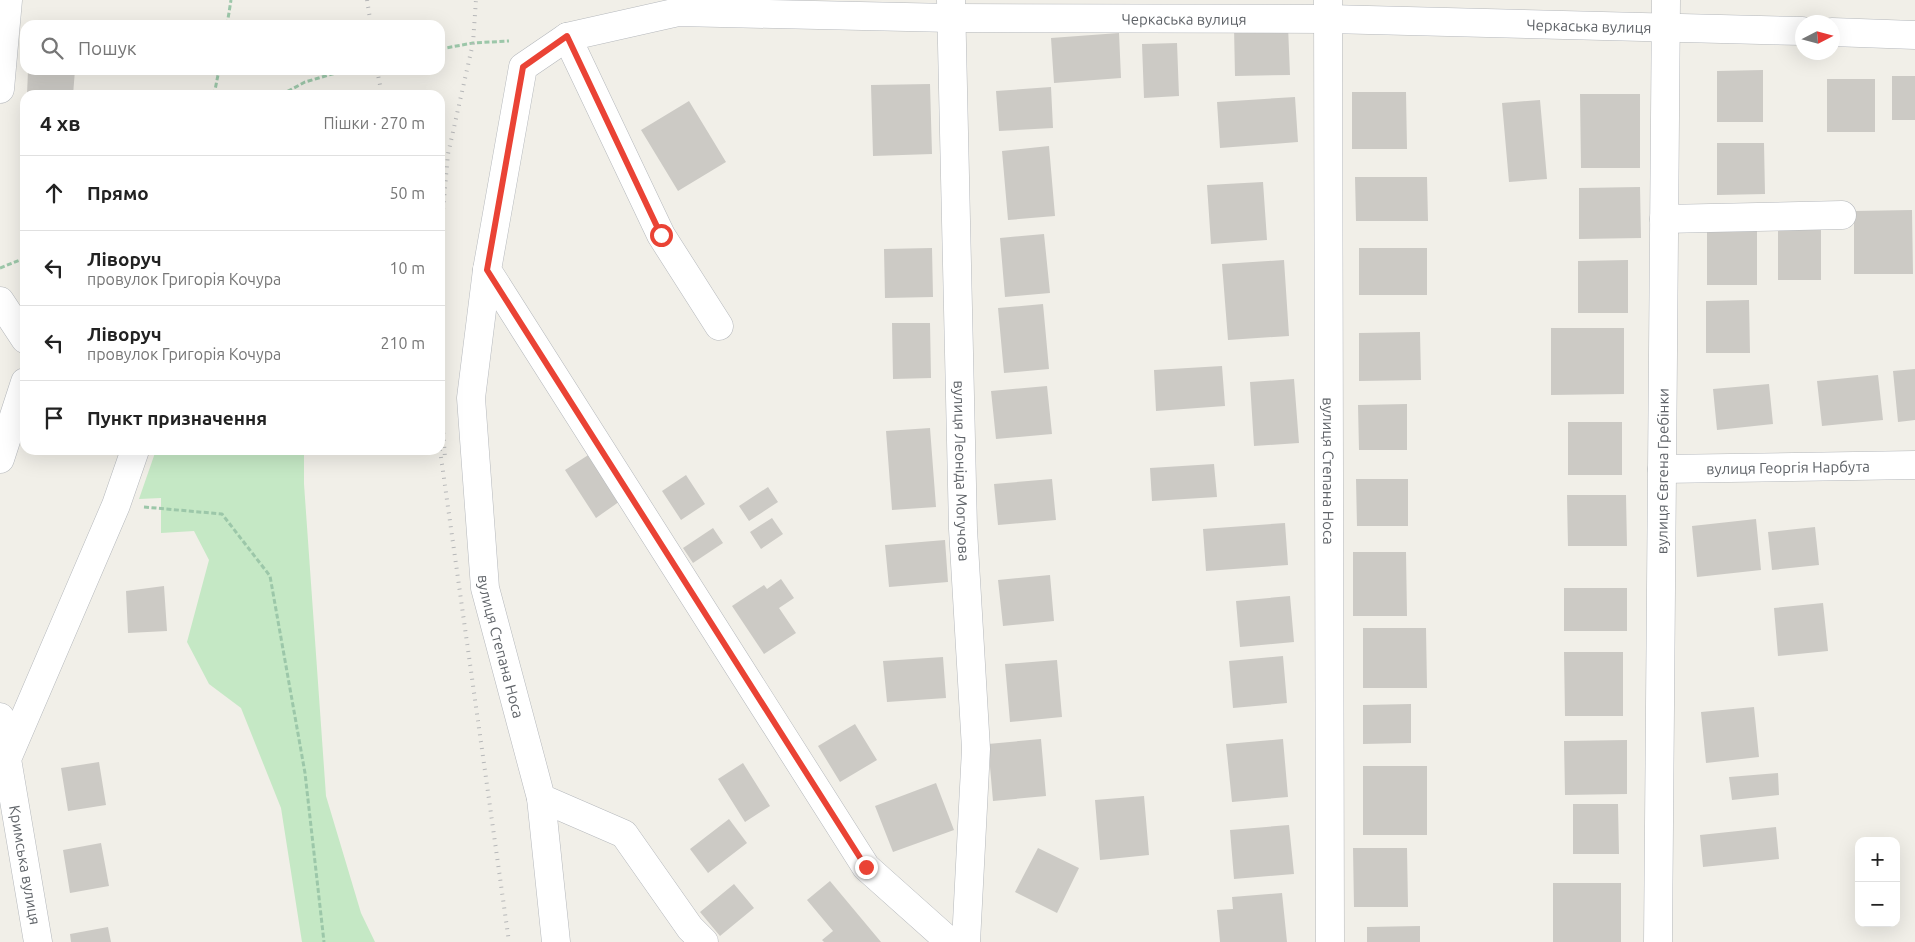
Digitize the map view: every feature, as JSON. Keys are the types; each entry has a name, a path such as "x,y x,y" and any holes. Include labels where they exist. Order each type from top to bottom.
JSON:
{"street":[{"path":"0,89 8,0"},
{"name":"вулиця Євгена Гребінки","path":"1658,942 1666,0"},
{"name":"Черкаська вулиця","path":"567,36 677,6 951,9 1328,9 1666,27 1795,31"},
{"name":"вулиця Леоніда Могучова","path":"951,9 963,529 976,749 966,942"},
{"name":"вулиця Степана Носа","path":"1328,9 1330,942"},
{"path":"1840,32 1915,35"},
{"path":"567,36 661,235 719,326"},
{"name":"вулиця Степана Носа","path":"556,942 541,798 486,588 471,398 487,270 523,67 567,36"},
{"path":"1664,219 1842,214"},
{"path":"487,270 866,867 950,942"},
{"path":"0,300 20,331"},
{"path":"0,460 20,398"},
{"path":"3,764 116,505 133,455"},
{"name":"вулиця Георгія Нарбута","path":"1662,469 1915,465"},
{"name":"Кримська вулиця","path":"0,717 3,764 38,942"},
{"path":"541,798 624,834 690,928 704,942"}],"path":[{"path":"228,20 231,0"},
{"path":"445,48 473,43 511,41"},
{"path":"215,90 218,75"},
{"path":"290,90 305,82 329,75"},
{"path":"0,268 20,260"},
{"path":"116,505 222,514 270,576 305,773 324,942"}],"green space":[{"path":"154,455 304,455 304,484 326,796 361,913 375,942 302,942 281,808 241,708 209,684 187,642 209,560 194,531 161,533 161,498 139,499"}],"building":[{"path":"1288,26 1290,75 1235,76 1234,27"},
{"path":"1119,33 1121,78 1054,83 1051,38"},
{"path":"1177,43 1179,96 1144,98 1142,44"},
{"path":"1763,70 1763,122 1717,122 1717,71"},
{"path":"28,75 75,75 73,90 27,90"},
{"path":"1892,76 1915,76 1915,120 1892,120"},
{"path":"1827,79 1875,79 1875,132 1827,132"},
{"path":"930,84 932,154 873,156 871,85"},
{"path":"1051,87 1053,128 999,131 996,91"},
{"path":"1352,92 1406,92 1407,149 1352,149"},
{"path":"1580,94 1640,94 1640,168 1581,168"},
{"path":"1295,97 1298,142 1220,148 1217,102"},
{"path":"1540,100 1547,179 1509,182 1502,103"},
{"path":"689,101 726,162 678,191 641,130"},
{"path":"1717,143 1764,143 1765,194 1717,195"},
{"path":"1049,146 1055,216 1008,220 1002,151"},
{"path":"1355,177 1427,177 1428,221 1356,221"},
{"path":"1263,182 1267,240 1211,244 1207,185"},
{"path":"1640,187 1641,238 1579,239 1579,188"},
{"path":"1912,210 1913,274 1854,274 1854,211"},
{"path":"1757,226 1757,285 1707,285 1707,227"},
{"path":"1778,228 1821,228 1821,280 1778,280"},
{"path":"1044,234 1050,293 1005,297 1000,238"},
{"path":"932,248 933,297 885,298 884,249"},
{"path":"1359,248 1427,248 1427,295 1359,295"},
{"path":"1284,260 1289,336 1228,340 1222,264"},
{"path":"1628,260 1628,313 1578,313 1578,261"},
{"path":"1749,300 1750,353 1706,353 1706,301"},
{"path":"1043,304 1049,369 1004,373 998,308"},
{"path":"892,323 930,323 931,378 893,379"},
{"path":"1551,328 1624,328 1624,394 1551,395"},
{"path":"1420,332 1421,380 1359,381 1359,333"},
{"path":"1222,366 1225,406 1156,411 1154,370"},
{"path":"1915,369 1915,420 1898,422 1893,371"},
{"path":"1878,375 1883,420 1822,426 1817,381"},
{"path":"1294,379 1299,443 1254,446 1250,382"},
{"path":"1769,384 1773,424 1717,430 1713,389"},
{"path":"1047,386 1052,434 996,439 991,391"},
{"path":"1407,404 1407,450 1359,450 1358,405"},
{"path":"1568,422 1622,422 1622,475 1568,475"},
{"path":"930,428 936,507 892,510 886,431"},
{"path":"593,452 623,499 596,518 565,470"},
{"path":"1214,464 1217,497 1152,501 1150,468"},
{"path":"686,475 705,504 681,520 662,491"},
{"path":"1052,479 1056,520 998,525 994,484"},
{"path":"1356,479 1408,479 1408,526 1357,526"},
{"path":"768,487 778,502 749,521 739,506"},
{"path":"1567,495 1626,495 1627,546 1568,546"},
{"path":"772,518 783,534 761,549 750,532"},
{"path":"1756,519 1761,570 1697,577 1692,526"},
{"path":"1285,523 1288,565 1206,571 1203,529"},
{"path":"1815,527 1819,565 1772,570 1768,532"},
{"path":"713,528 723,543 693,563 683,548"},
{"path":"945,540 948,582 889,587 885,545"},
{"path":"1353,552 1406,552 1407,616 1353,616"},
{"path":"1050,575 1054,621 1003,626 998,580"},
{"path":"781,579 794,598 779,608 796,633 764,654 732,606 764,585 767,589"},
{"path":"164,586 167,631 128,633 126,591"},
{"path":"1564,588 1627,588 1627,631 1564,631"},
{"path":"1290,596 1294,642 1240,647 1236,601"},
{"path":"1823,603 1828,651 1778,656 1774,608"},
{"path":"1363,628 1426,628 1427,688 1363,688"},
{"path":"1564,652 1623,652 1623,716 1565,716"},
{"path":"1283,656 1287,703 1233,708 1229,661"},
{"path":"943,657 946,698 887,702 883,661"},
{"path":"1057,660 1062,717 1010,722 1005,664"},
{"path":"1411,704 1411,743 1363,744 1363,705"},
{"path":"1754,707 1759,757 1706,763 1701,712"},
{"path":"855,724 877,760 840,782 818,746"},
{"path":"1041,739 1046,796 993,801 988,744"},
{"path":"1283,739 1288,797 1232,802 1226,744"},
{"path":"1627,740 1627,794 1565,795 1564,741"},
{"path":"99,762 106,805 68,811 61,768"},
{"path":"743,763 770,806 745,822 718,779"},
{"path":"1363,766 1427,766 1427,835 1363,835"},
{"path":"1778,773 1779,795 1732,800 1729,777"},
{"path":"936,783 954,830 893,852 875,806"},
{"path":"1144,796 1149,855 1100,860 1095,800"},
{"path":"1573,804 1618,804 1619,854 1573,854"},
{"path":"729,819 747,843 708,873 690,849"},
{"path":"1289,825 1294,874 1234,879 1230,830"},
{"path":"1776,827 1779,859 1703,867 1700,835"},
{"path":"101,843 109,886 70,893 63,850"},
{"path":"1038,848 1079,868 1057,913 1015,892"},
{"path":"1353,848 1407,848 1408,907 1354,907"},
{"path":"830,881 881,942 824,942 822,940 833,931 807,900"},
{"path":"1553,883 1621,883 1621,942 1553,942"},
{"path":"734,884 754,908 720,936 700,912"},
{"path":"1282,893 1287,942 1220,942 1217,910 1233,909 1232,897"},
{"path":"1420,926 1420,942 1367,942 1367,927"},
{"path":"108,927 111,942 71,942 70,934"}],"railway":[{"path":"367,0 370,20"},
{"path":"445,188 448,154 473,43 476,0"},
{"path":"378,75 381,90"},
{"path":"441,455 509,942"}],"route":[{"path":"661,235 567,36 523,67 487,270 866,867"}]}
